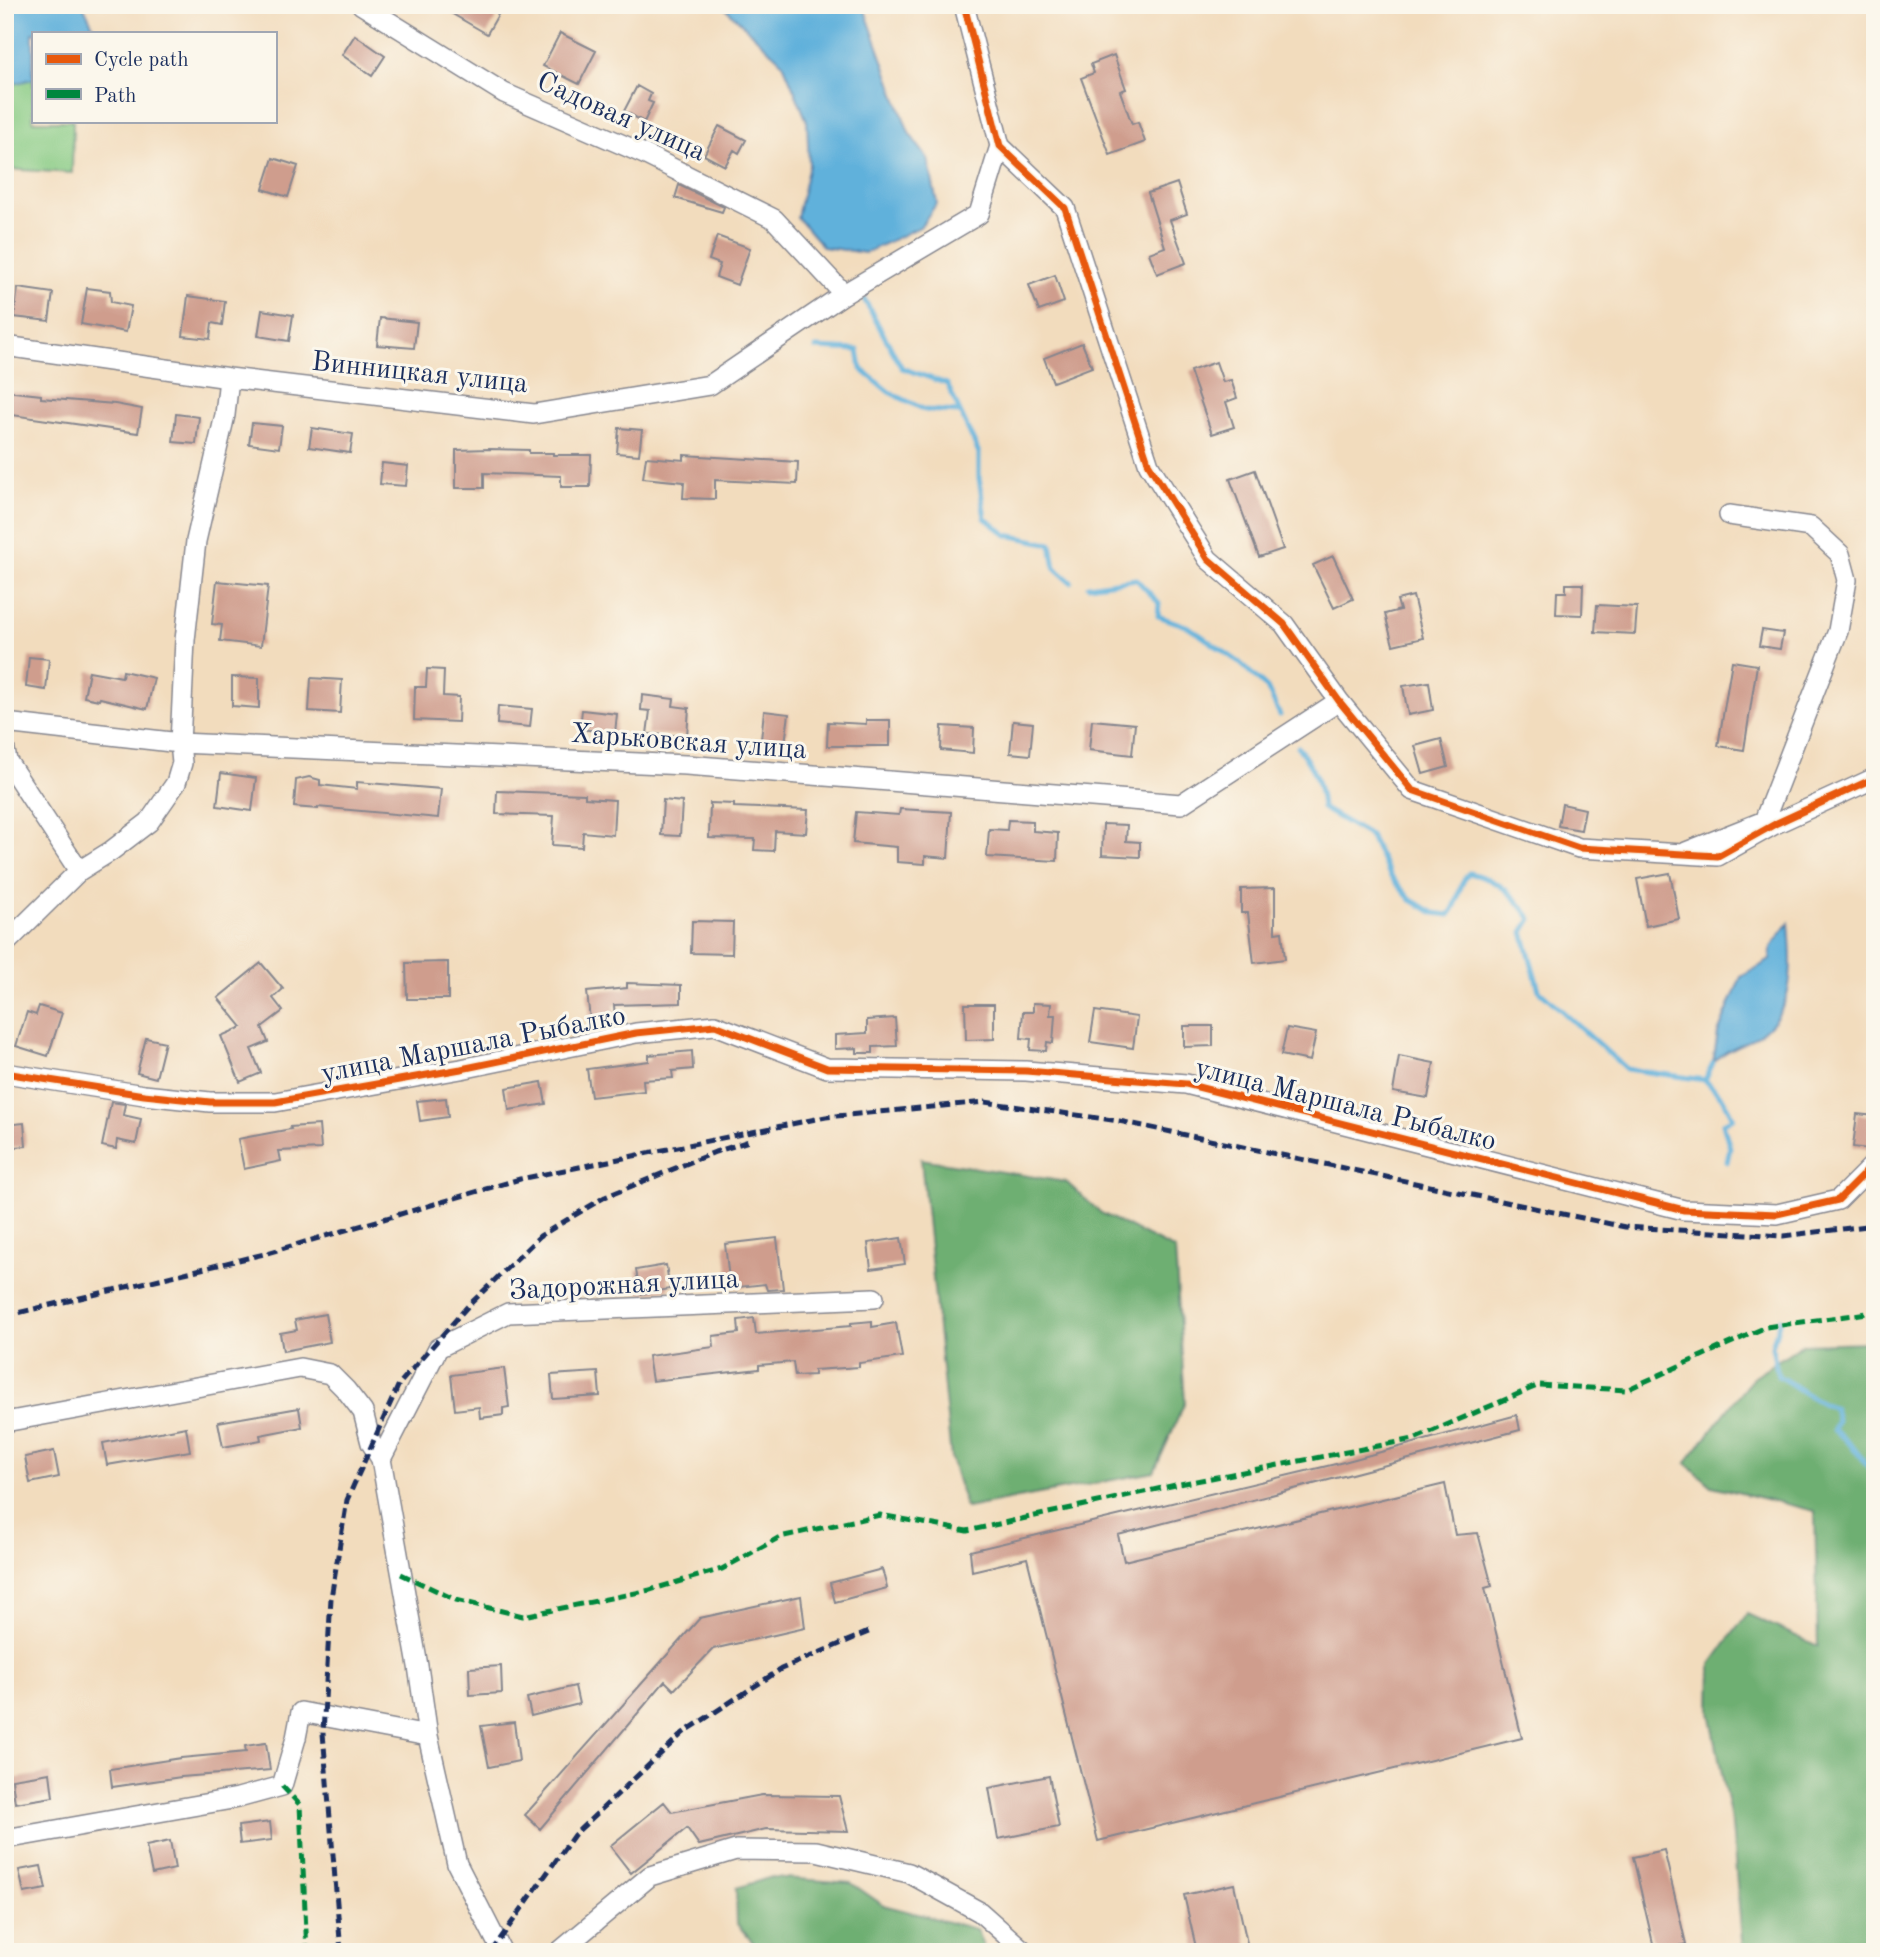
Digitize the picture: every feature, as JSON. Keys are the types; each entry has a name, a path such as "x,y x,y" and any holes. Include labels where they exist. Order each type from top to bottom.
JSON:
{"street":[{"name":"Садовая улица","path":"362,5 504,93 645,155 774,219 844,294"},
{"path":"964,5 1000,146 1065,208 1149,466 1208,559 1284,624 1339,701 1412,790 1579,848 1718,856 1777,823 1875,778"},
{"name":"Винницкая улица","path":"5,346 229,377 534,414 710,385 844,294 979,214 1000,146"},
{"path":"5,944 79,872 149,822 176,783 182,763 180,743 186,640 196,541 225,415 229,377"},
{"path":"1679,855 1764,821 1838,631 1847,580 1840,554 1811,527 1729,515"},
{"name":"Харьковская улица","path":"5,723 180,743 686,765 1181,804 1339,701"},
{"path":"5,750 13,771 79,872"},
{"name":"улица Маршала Рыбалко","path":"5,1073 144,1095 210,1102 275,1102 461,1069 636,1033 715,1025 827,1069 1026,1071 1186,1084 1684,1210 1777,1214 1838,1200 1875,1163"},
{"name":"Задорожная улица","path":"381,1459 438,1348 508,1313 874,1298"},
{"path":"5,1422 300,1368 330,1374 346,1390 363,1412 371,1443 381,1459 428,1736 457,1864 502,1952"},
{"path":"5,1839 238,1798 282,1786 301,1713 428,1736"},
{"path":"559,1952 650,1876 736,1850 816,1851 908,1873 980,1912 1025,1952"}],"green space":[{"path":"5,5 32,32 32,122 73,122 72,173 5,169"},
{"path":"921,1159 1066,1182 1101,1213 1175,1250 1185,1402 1154,1472 966,1508 951,1458"},
{"path":"1875,1342 1875,1952 1743,1952 1732,1826 1710,1712 1711,1664 1747,1614 1818,1646 1815,1511 1712,1486 1686,1463 1754,1376 1803,1344"},
{"path":"772,1877 851,1883 883,1905 976,1929 986,1952 761,1952 737,1924 736,1888"}],"water":[{"path":"5,5 83,5 94,32 32,32 32,79 5,86"},
{"path":"722,5 863,5 909,133 928,159 937,203 920,227 865,253 823,247 797,217 809,165 807,121 783,63"},
{"path":"1789,923 1791,971 1785,1001 1778,1014 1769,1026 1755,1037 1728,1051 1713,1063 1718,1033 1741,977 1770,960 1771,947"}],"building":[{"path":"437,5 491,5 500,11 487,34"},
{"path":"560,33 596,51 579,84 543,66"},
{"path":"355,35 385,56 372,76 342,55"},
{"path":"1114,55 1126,89 1120,91 1132,124 1138,122 1145,142 1110,155 1081,78 1094,73 1091,64"},
{"path":"637,86 651,94 648,101 653,103 644,122 624,111"},
{"path":"719,126 746,140 739,153 734,150 725,166 704,155"},
{"path":"273,158 298,166 288,197 263,189"},
{"path":"1177,183 1187,214 1170,220 1186,263 1157,274 1149,253 1165,247 1148,193"},
{"path":"679,185 724,207 722,212 675,198"},
{"path":"717,236 750,248 737,285 716,277 720,264 709,260"},
{"path":"1055,275 1064,302 1039,311 1029,285"},
{"path":"18,288 53,293 49,321 14,317"},
{"path":"87,288 110,291 111,302 131,306 126,332 81,324"},
{"path":"188,296 225,301 222,325 212,323 210,339 183,336"},
{"path":"262,310 293,315 289,341 258,336"},
{"path":"380,318 417,322 414,348 377,345"},
{"path":"1082,343 1092,367 1053,382 1044,358"},
{"path":"1216,362 1223,382 1231,380 1237,398 1226,402 1234,427 1212,434 1190,371"},
{"path":"5,391 41,395 41,398 142,409 138,433 5,414"},
{"path":"176,414 199,417 196,444 173,442"},
{"path":"252,423 282,426 279,448 249,444"},
{"path":"312,428 353,434 350,453 309,447"},
{"path":"619,428 642,430 639,455 617,453"},
{"path":"456,450 529,450 529,453 553,455 591,455 590,487 561,487 561,476 484,473 484,488 456,488"},
{"path":"684,455 798,462 797,484 715,480 715,499 683,498 684,482 643,478 646,457 684,460"},
{"path":"382,463 408,466 406,486 380,484"},
{"path":"1255,470 1283,549 1259,557 1230,479"},
{"path":"1333,556 1353,599 1334,608 1313,565"},
{"path":"217,581 268,586 261,646 220,641 222,625 212,624"},
{"path":"1566,584 1583,584 1582,615 1556,614 1557,592 1566,592"},
{"path":"1413,596 1423,638 1393,645 1385,614 1400,610 1397,600"},
{"path":"1597,605 1637,607 1635,634 1595,632"},
{"path":"1762,630 1783,633 1780,649 1759,646"},
{"path":"29,657 49,659 46,690 26,687"},
{"path":"1732,661 1757,665 1744,750 1718,746"},
{"path":"427,669 444,670 443,696 459,697 458,722 414,720 415,687 426,687"},
{"path":"89,671 122,677 123,671 154,678 147,709 84,697"},
{"path":"232,677 259,678 259,708 232,706"},
{"path":"311,678 342,680 340,713 309,711"},
{"path":"1429,682 1433,710 1408,715 1403,686"},
{"path":"642,695 674,699 673,706 689,708 687,736 647,734 650,711 641,710"},
{"path":"498,706 532,709 530,727 497,724"},
{"path":"582,710 617,714 615,733 580,729"},
{"path":"764,711 789,714 785,743 761,740"},
{"path":"866,720 890,720 890,746 827,746 828,722 866,724"},
{"path":"1092,720 1135,724 1132,755 1089,750"},
{"path":"1013,721 1033,723 1030,755 1010,753"},
{"path":"942,726 974,728 973,753 941,750"},
{"path":"1441,739 1448,767 1423,774 1415,746"},
{"path":"221,773 256,778 252,811 217,806"},
{"path":"309,777 320,780 320,785 357,789 357,782 441,789 438,818 294,807 296,780"},
{"path":"497,791 585,794 585,798 615,800 613,835 583,832 582,847 552,845 554,816 496,814"},
{"path":"663,800 682,802 680,836 661,835"},
{"path":"710,803 734,804 734,807 808,810 806,833 775,831 774,851 754,850 755,839 709,838"},
{"path":"1562,804 1585,809 1581,830 1558,826"},
{"path":"900,809 951,812 948,858 925,856 925,864 897,862 897,847 853,843 856,812 899,815"},
{"path":"1008,820 1033,821 1033,831 1058,833 1057,861 987,857 989,829 1007,830"},
{"path":"1103,824 1127,825 1126,841 1140,842 1140,857 1102,855"},
{"path":"1670,873 1679,919 1646,926 1637,879"},
{"path":"1275,888 1275,933 1282,932 1285,959 1254,963 1248,913 1241,913 1241,889"},
{"path":"692,921 733,922 732,954 691,953"},
{"path":"448,962 448,999 407,999 406,963"},
{"path":"261,963 283,989 273,998 283,1011 262,1027 268,1042 251,1049 261,1073 240,1082 221,1036 242,1027 218,998"},
{"path":"627,983 681,985 681,1003 614,1005 615,1017 590,1020 587,992 627,988"},
{"path":"1033,1003 1051,1004 1050,1015 1055,1015 1053,1043 1047,1042 1046,1051 1030,1050 1031,1039 1021,1038 1023,1012 1033,1012"},
{"path":"965,1004 994,1004 994,1039 966,1040"},
{"path":"39,1006 62,1013 48,1056 16,1046 27,1012 36,1015"},
{"path":"1095,1011 1137,1017 1133,1048 1090,1042"},
{"path":"895,1018 897,1046 873,1047 873,1053 857,1053 857,1048 835,1049 835,1035 867,1033 867,1020"},
{"path":"1184,1026 1213,1026 1213,1046 1184,1047"},
{"path":"1287,1028 1316,1033 1310,1061 1281,1055"},
{"path":"146,1038 165,1042 156,1078 137,1073"},
{"path":"692,1051 693,1069 672,1071 673,1078 643,1080 644,1091 591,1097 587,1069 649,1061 649,1055"},
{"path":"1399,1056 1434,1063 1428,1098 1393,1092"},
{"path":"542,1082 546,1104 509,1110 506,1088"},
{"path":"446,1098 448,1117 420,1121 417,1101"},
{"path":"111,1102 125,1104 123,1115 141,1119 136,1144 117,1140 116,1149 102,1146"},
{"path":"1857,1114 1875,1116 1875,1150 1853,1147"},
{"path":"24,1123 26,1146 5,1148 5,1125"},
{"path":"319,1125 321,1149 279,1151 281,1161 244,1169 238,1139 291,1129 290,1127"},
{"path":"777,1238 783,1289 767,1290 765,1284 730,1288 725,1244"},
{"path":"901,1238 905,1264 871,1269 868,1243"},
{"path":"666,1265 670,1289 640,1294 636,1270"},
{"path":"325,1314 330,1342 283,1351 280,1333 297,1330 295,1320"},
{"path":"754,1318 756,1334 851,1326 851,1323 872,1321 872,1327 896,1323 902,1357 859,1363 859,1367 814,1370 814,1375 795,1376 793,1362 759,1365 759,1369 652,1381 648,1356 714,1347 713,1336 739,1333 738,1320"},
{"path":"504,1368 509,1407 503,1408 503,1415 480,1418 479,1407 455,1410 451,1375"},
{"path":"598,1372 600,1396 553,1399 551,1375"},
{"path":"299,1408 302,1427 260,1435 261,1440 223,1447 218,1422"},
{"path":"1517,1415 1520,1430 1118,1535 1124,1561 1445,1484 1455,1535 1478,1533 1492,1586 1485,1588 1522,1738 1098,1841 1027,1558 972,1571 970,1551 1344,1462"},
{"path":"186,1427 190,1451 107,1465 103,1443"},
{"path":"54,1451 59,1477 30,1483 25,1457"},
{"path":"882,1569 887,1588 835,1602 830,1583"},
{"path":"801,1596 805,1628 713,1649 674,1690 665,1681 540,1829 525,1815 700,1618"},
{"path":"501,1666 502,1693 470,1695 469,1668"},
{"path":"575,1686 579,1704 531,1716 527,1698"},
{"path":"514,1722 519,1761 489,1767 481,1726"},
{"path":"266,1743 270,1770 181,1777 112,1787 110,1769 181,1758 246,1752 245,1746"},
{"path":"50,1773 53,1797 15,1803 12,1779"},
{"path":"1049,1776 1059,1827 998,1839 989,1788"},
{"path":"762,1795 839,1796 848,1831 766,1829 699,1845 687,1828 631,1873 610,1846 664,1802 672,1812"},
{"path":"270,1822 272,1840 240,1844 238,1826"},
{"path":"170,1841 175,1869 152,1874 146,1846"},
{"path":"1664,1850 1686,1944 1676,1947 1677,1952 1655,1952 1633,1857"},
{"path":"41,1866 46,1889 24,1893 19,1870"},
{"path":"1234,1884 1249,1952 1197,1952 1184,1895"}],"waterway":[{"path":"864,299 902,368 947,384 979,453 979,478 985,518 1007,535 1051,544 1055,568 1071,582"},
{"path":"816,348 858,350 861,369 889,392 925,410 959,412"},
{"path":"1088,586 1136,579 1159,603 1158,616 1189,627 1240,663 1267,688 1280,715"},
{"path":"1298,747 1315,775 1322,808 1370,836 1391,877 1411,900 1434,913 1449,915 1469,873 1497,884 1512,895 1531,919 1523,932 1539,990 1626,1069 1705,1080 1713,1063"},
{"path":"1705,1080 1724,1100 1733,1118 1723,1123 1730,1148 1727,1162"},
{"path":"1780,1319 1772,1347 1778,1376 1819,1402 1834,1408 1837,1420 1834,1430 1853,1447 1875,1476"}],"railway":[{"path":"5,1316 264,1254 520,1179 826,1117 985,1102 1119,1121 1625,1227 1783,1236 1875,1225"},
{"path":"341,1952 323,1733 331,1598 347,1500 399,1384 467,1307 540,1236 605,1197 749,1141"},
{"path":"491,1952 574,1835 683,1733 781,1669 873,1630"}],"marked path":[{"path":"401,1574 456,1600 523,1616 650,1590 722,1569 780,1537 880,1515 967,1531 1180,1484 1414,1439 1539,1385 1626,1390 1766,1327 1875,1312"},
{"path":"282,1786 300,1805 307,1952"}],"cycle path":[{"path":"964,5 1000,146 1065,208 1149,465 1208,559 1284,624 1339,701 1412,790 1579,848 1718,856 1777,823 1875,778"},
{"path":"5,1073 144,1095 210,1102 275,1102 461,1069 636,1033 715,1025 827,1068 1026,1071 1186,1084 1684,1210 1777,1214 1838,1200 1875,1163"}]}
